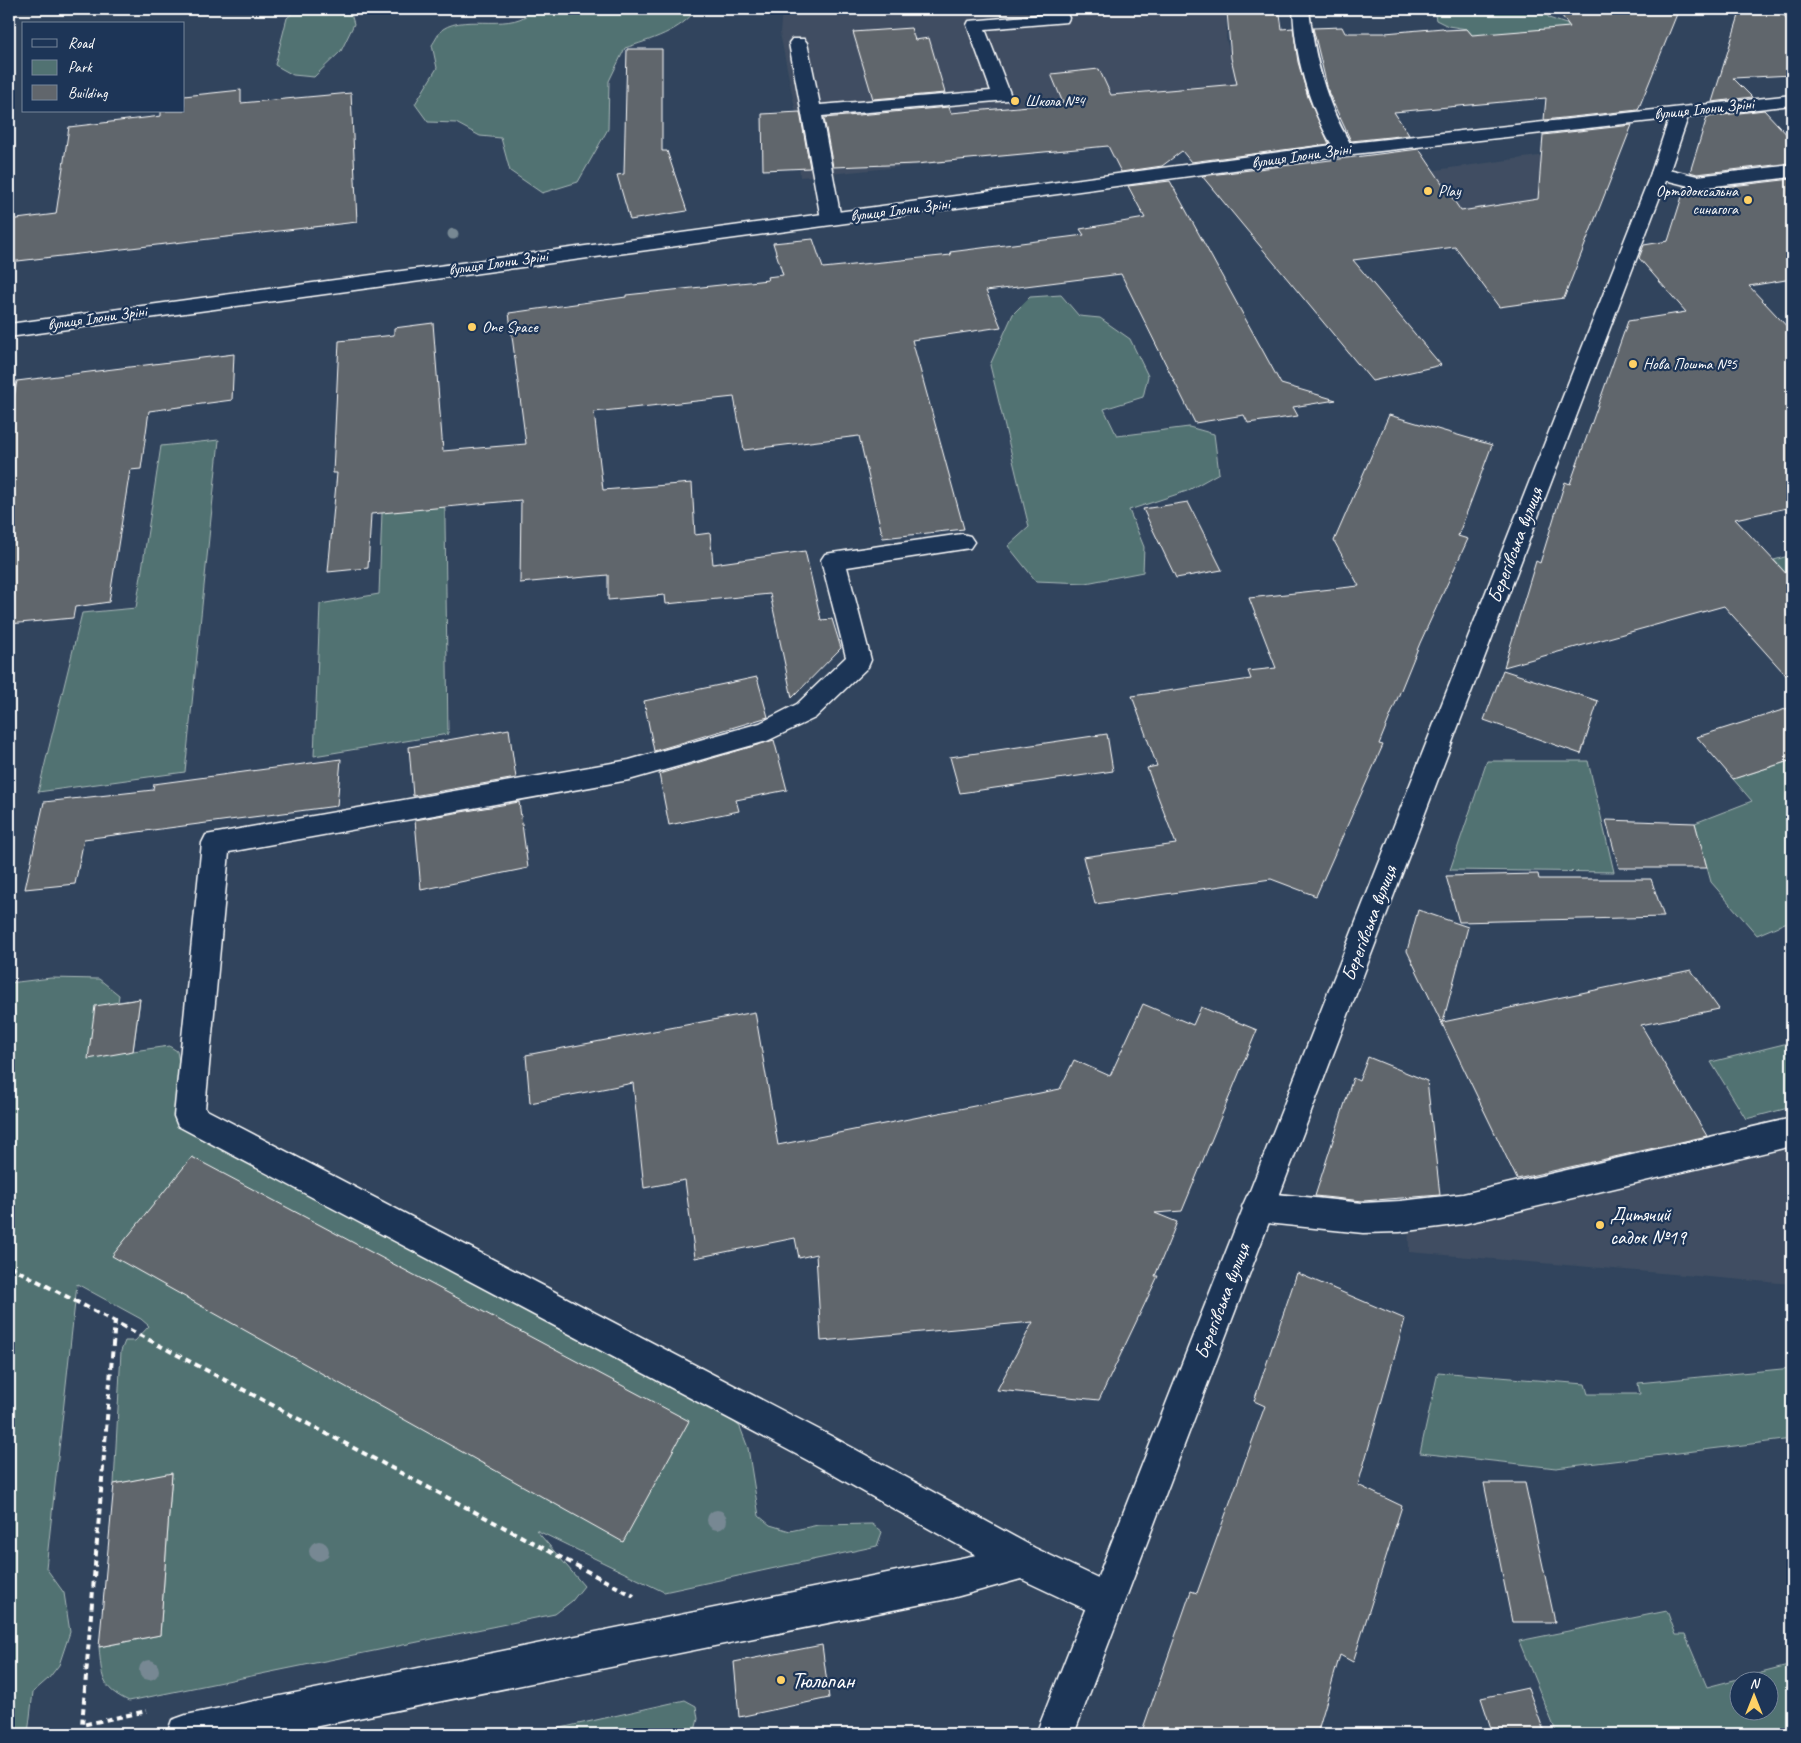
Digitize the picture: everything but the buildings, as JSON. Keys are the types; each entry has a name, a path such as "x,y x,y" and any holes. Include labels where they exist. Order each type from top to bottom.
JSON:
{"main road":[{"path":"1301,9 1316,93 1329,126 1344,150"},
{"path":"812,111 1002,96 975,25 1061,18"},
{"path":"798,43 832,218"},
{"name":"вулиця Ілони Зріні","path":"9,330 322,286 1344,150 1792,100"},
{"name":"Берегівська вулиця","path":"1055,1734 1660,173 1681,111"},
{"path":"1660,173 1697,182 1792,171"},
{"path":"962,542 834,560 860,660 806,711 767,731 629,770 216,843 189,1116 819,1448 1022,1561 1106,1602"},
{"path":"1258,1207 1364,1218 1414,1215 1463,1208 1792,1132"},
{"path":"186,1734 952,1580 1022,1561"}],"path":[{"path":"10,1265 636,1597"},
{"path":"116,1320 82,1725 150,1711"}],"shaded area":[{"name":"Школа №4","path":"782,9 1163,9 1227,12 1226,39 1229,49 1289,49 1286,67 1149,142 800,177 796,113 780,33"},
{"path":"1597,148 1595,217 1433,228 1399,175"},
{"name":"Дитячий садок №19","path":"1792,1117 1792,1284 1409,1252 1408,1199 1441,1198"}],"green space":[{"path":"297,9 352,9 350,10 354,24 341,51 314,77 293,75 275,65 287,18"},
{"path":"533,9 696,9 690,17 674,29 625,48 609,81 608,129 578,182 542,193 510,171 501,138 480,136 456,123 428,122 415,104 437,68 432,45 443,29 464,23 515,20 525,16"},
{"path":"1446,9 1551,9 1546,13 1549,18 1583,30 1529,31 1476,40 1467,29 1448,26 1436,20 1435,15 1443,13"},
{"path":"1061,295 1079,316 1100,318 1130,339 1148,376 1143,397 1104,409 1117,436 1189,427 1214,434 1219,473 1187,491 1129,510 1144,547 1143,572 1086,583 1036,581 1008,546 1029,527 990,365 1013,314 1030,297"},
{"path":"219,440 185,772 38,792 82,613 136,608 161,446"},
{"path":"444,451 448,734 314,756 320,604 379,594 384,458"},
{"path":"1792,555 1792,580 1774,560"},
{"path":"1792,747 1792,920 1757,935 1711,882 1695,823 1752,801 1733,779 1789,761 1780,751"},
{"path":"1487,761 1588,761 1614,872 1450,870"},
{"path":"51,978 99,979 119,995 118,1002 140,999 133,1051 169,1046 177,1051 179,1070 175,1116 177,1125 724,1413 740,1427 748,1448 759,1516 770,1525 790,1531 818,1525 872,1524 882,1532 877,1546 664,1592 536,1530 584,1586 572,1601 555,1614 129,1701 112,1691 104,1680 99,1647 160,1635 172,1474 114,1484 121,1351 125,1341 135,1341 149,1326 141,1319 77,1284 46,1568 64,1593 70,1632 59,1665 49,1678 33,1692 28,1734 9,1734 9,983"},
{"path":"1792,1042 1792,1107 1746,1119 1711,1062"},
{"path":"1792,1368 1792,1439 1556,1468 1420,1453 1438,1372 1585,1384 1588,1394 1640,1394 1638,1383"},
{"path":"1667,1611 1676,1635 1685,1635 1707,1687 1728,1682 1728,1720 1778,1720 1778,1670 1773,1670 1792,1665 1792,1734 1557,1734 1519,1641"},
{"path":"685,1700 696,1706 698,1719 694,1734 534,1734"}],"place":[{"name":"Школа №4","path":"1015,101"},
{"name":"Play","path":"1428,191"},
{"name":"Ортодоксальна синагога","path":"1748,200"},
{"name":"One Space","path":"472,327"},
{"name":"Нова Пошта №5","path":"1633,364"},
{"name":"Дитячий садок №19","path":"1600,1225"},
{"name":"Тюльпан","path":"781,1680"}]}
